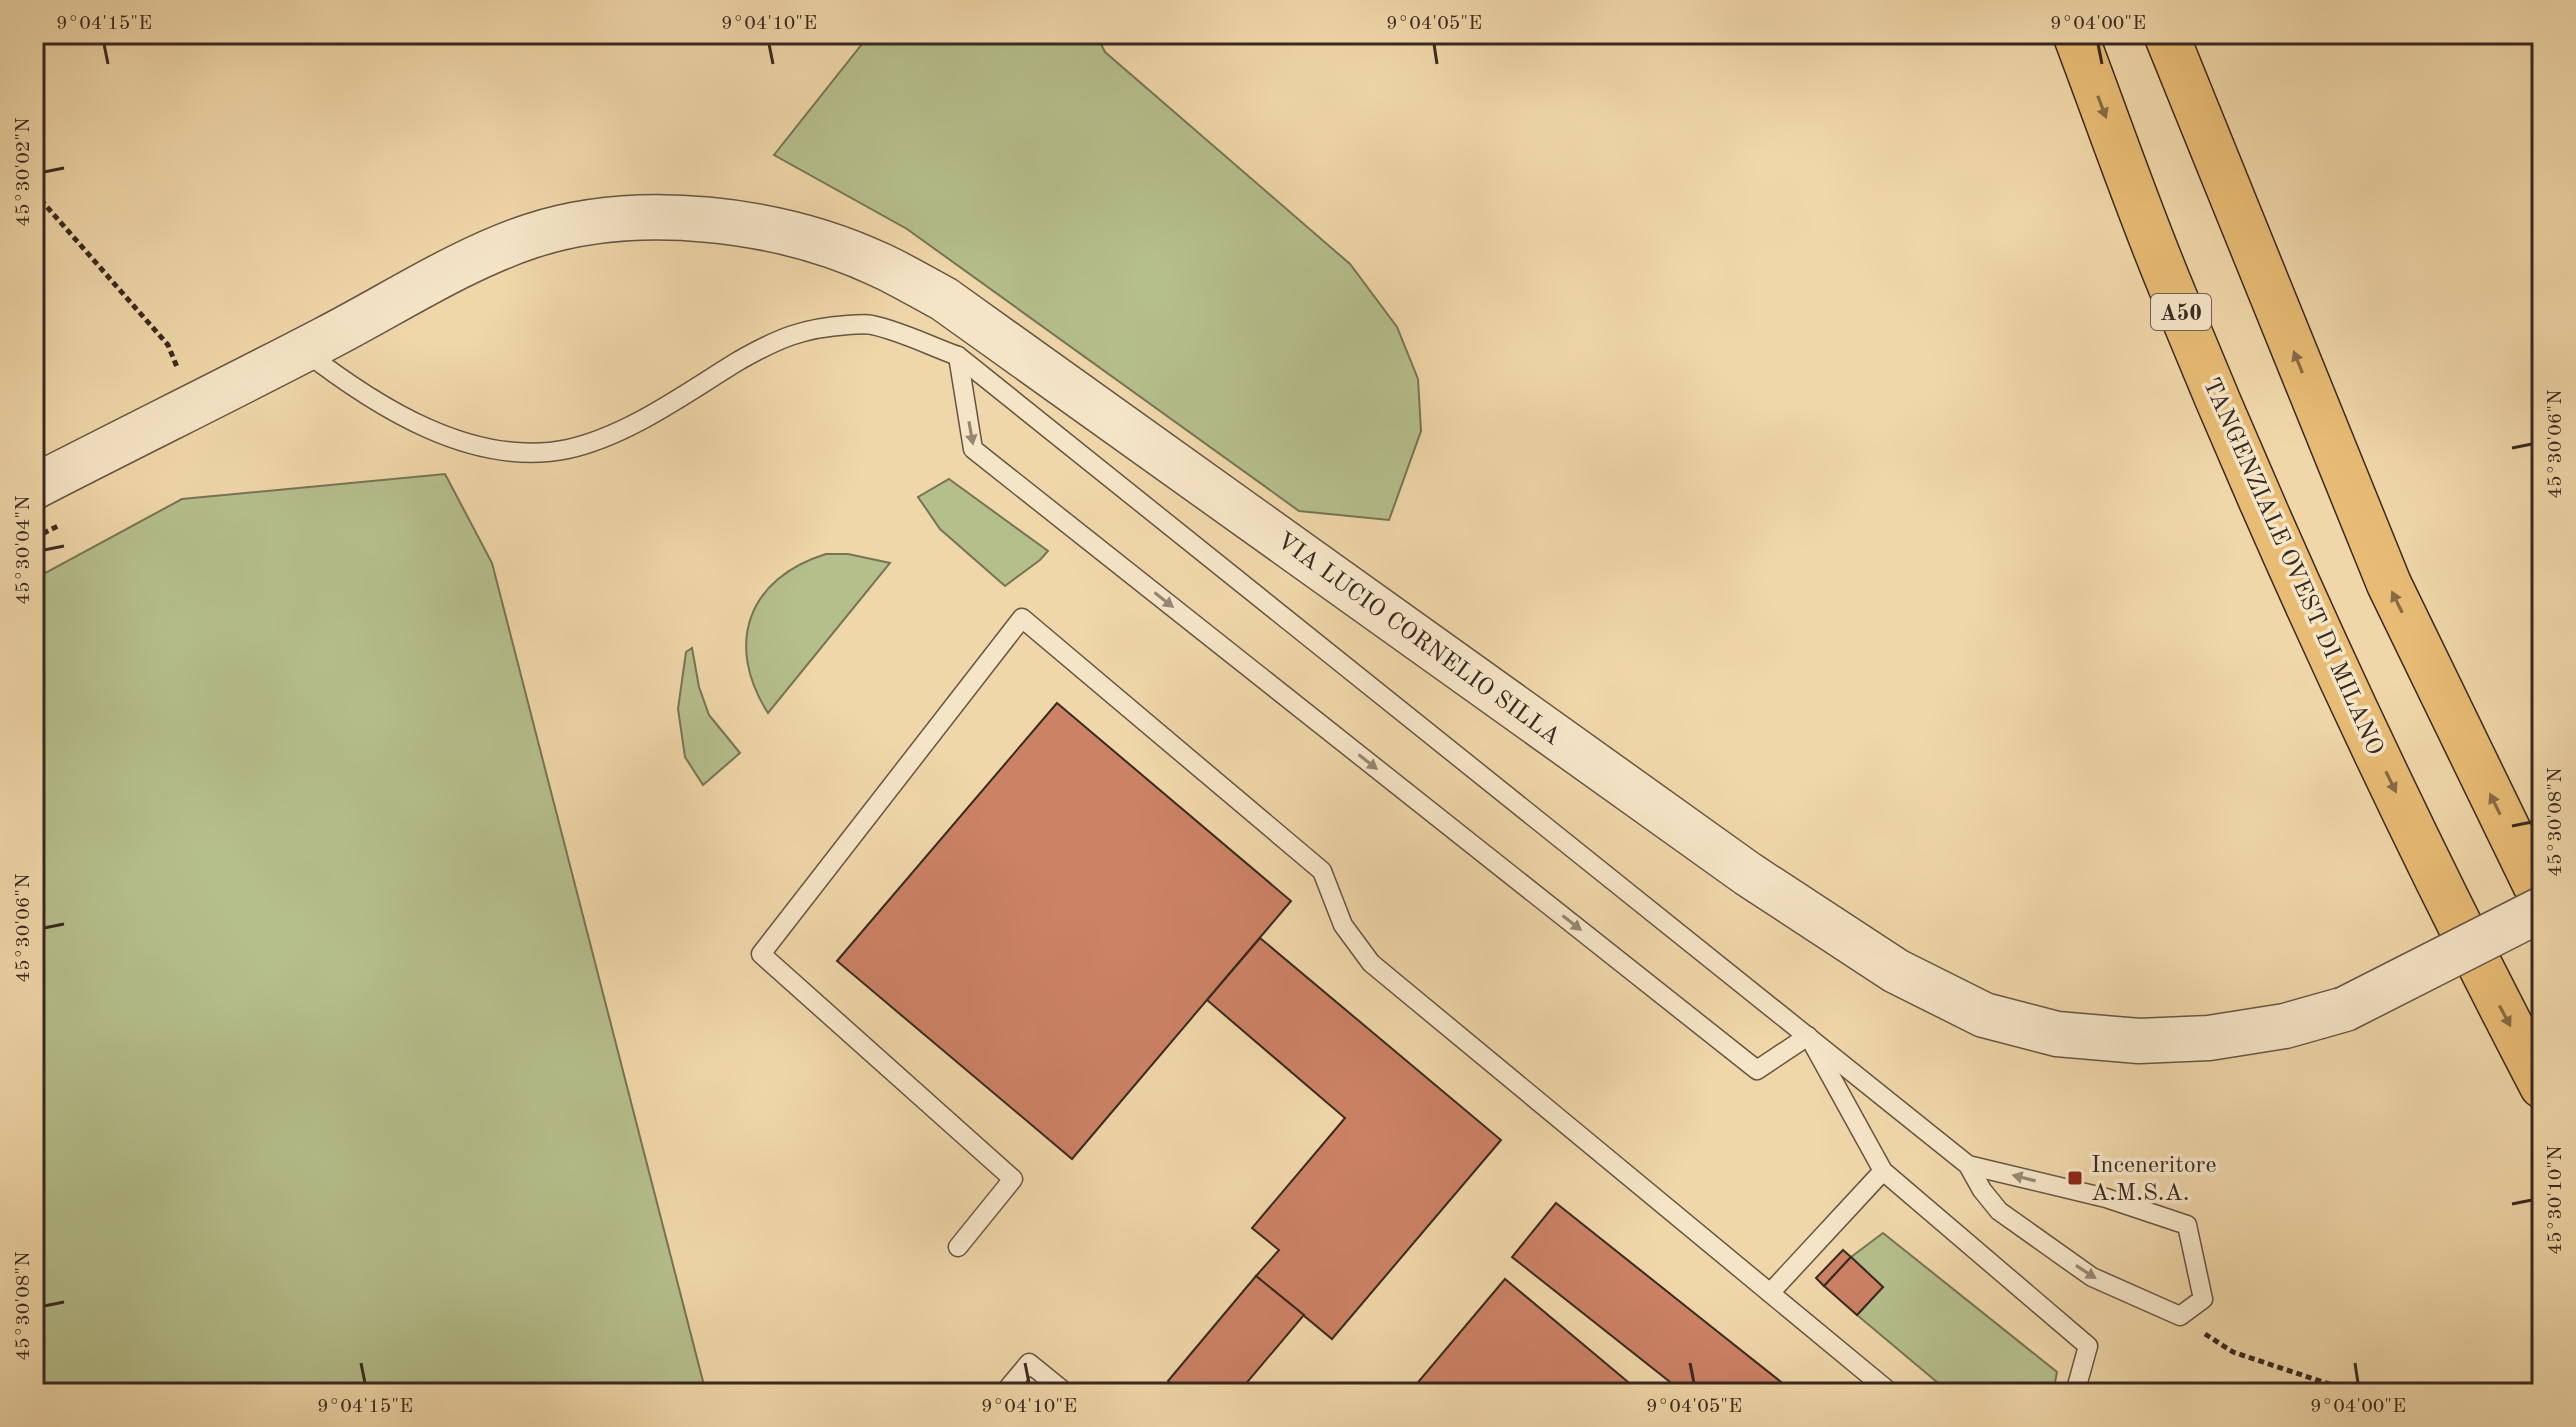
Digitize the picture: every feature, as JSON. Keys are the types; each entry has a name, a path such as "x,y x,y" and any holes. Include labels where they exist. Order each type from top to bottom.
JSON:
{"highway":[{"name":"TANGENZIALE OVEST DI MILANO","path":"2075,34 2173,293 2297,585 2479,965 2542,1086"},
{"path":"2166,34 2389,584 2542,899"},
{"path":"2189,34 2218,167"}],"street":[{"name":"VIA LUCIO CORNELIO SILLA","path":"34,487 246,381 470,261 533,236 598,222 665,218 725,222 811,239 880,264 944,299 1748,874 1908,977 1984,1015 2057,1034 2139,1041 2209,1038 2285,1026 2345,1009 2542,909"}],"lane":[{"path":"303,350 355,389 414,421 470,443 511,452 569,448 616,431 771,343 814,327 870,324 958,356 1968,1165 1999,1211 2092,1277 2180,1316 2203,1299 2187,1225 2106,1198 1968,1165"},
{"path":"958,356 973,449 1757,1070 1808,1036"},
{"path":"958,1247 1013,1179 761,954 1022,618 1322,871 1343,925 1371,963 1891,1393"},
{"path":"1808,1036 1883,1171 2088,1346 2075,1393"},
{"path":"1770,1293 1883,1171"},
{"path":"1004,1393 1029,1363 1066,1393"}],"path":[{"path":"34,192 168,345 194,405"},
{"path":"2180,1316 2233,1352 2356,1393"}],"green space":[{"path":"870,34 1096,34 1105,52 1350,264 1397,327 1418,379 1421,431 1389,520 1299,511 907,229 774,155"},
{"path":"445,474 492,563 706,1393 34,1393 34,579 182,499"},
{"path":"949,479 1048,551 1005,586 940,529 918,497"},
{"path":"826,554 848,554 890,563 768,713 755,687 748,662 746,639 751,617 762,597 778,579 799,565"},
{"path":"692,648 699,687 709,715 740,753 703,785 685,757 678,709 686,652"},
{"path":"1883,1233 2057,1372 2053,1393 1950,1393 1857,1315 1883,1287 1851,1257"}],"building":[{"path":"1057,703 1291,901 1072,1159 837,961"},
{"path":"1260,938 1501,1140 1332,1339 1256,1276 1279,1250 1252,1228 1345,1118 1207,1000"},
{"path":"1556,1203 1795,1393 1684,1393 1512,1257"},
{"path":"1843,1250 1851,1257 1824,1286 1816,1278"},
{"path":"1851,1257 1883,1287 1857,1315 1824,1286"},
{"path":"1256,1276 1304,1315 1238,1393 1182,1393 1168,1381"},
{"path":"1505,1279 1640,1392 1409,1393"}],"place":[{"name":"Inceneritore A.M.S.A.","path":"2075,1178"}]}
